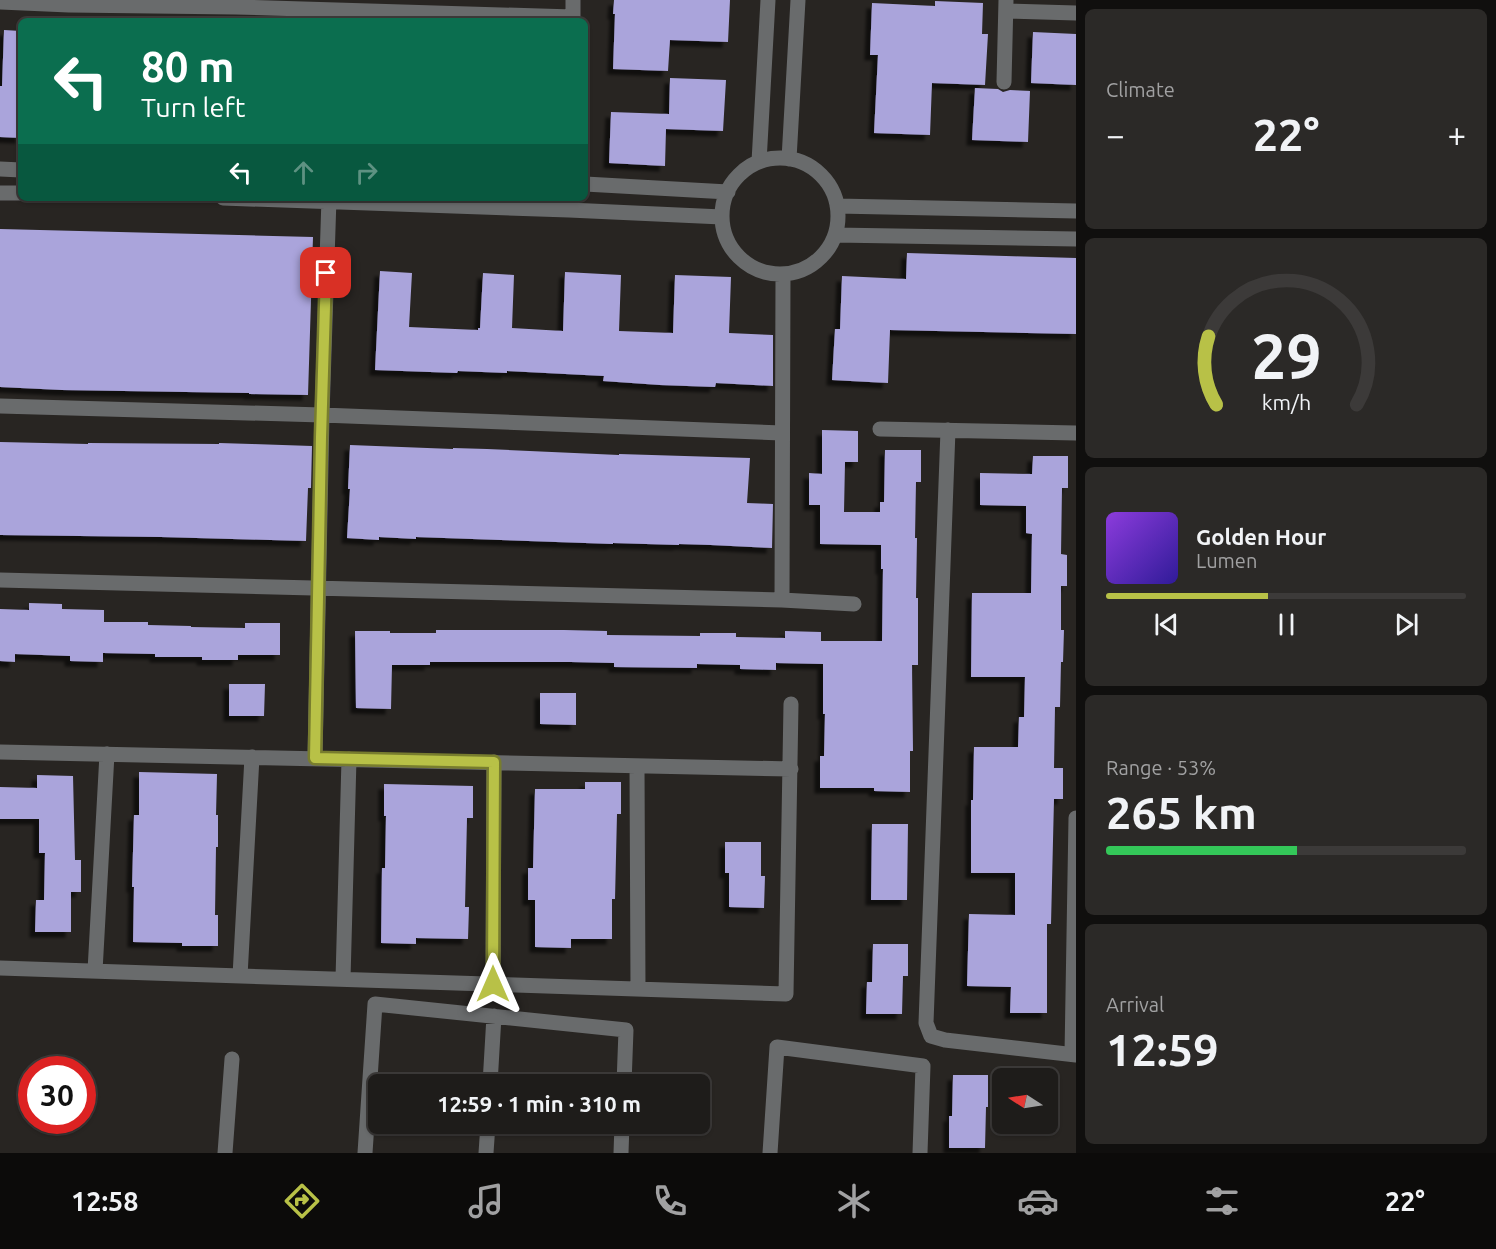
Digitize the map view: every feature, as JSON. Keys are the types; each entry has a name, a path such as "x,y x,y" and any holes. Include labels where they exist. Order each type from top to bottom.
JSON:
{"street":[{"path":"573,0 573,18"},
{"path":"759,162 768,0"},
{"path":"789,159 798,0"},
{"path":"0,2 69,9 236,3 411,6 561,18"},
{"path":"1004,82 1006,6 1076,13"},
{"path":"789,159 806,164 820,175 831,189 837,206 838,220 835,235 826,252 812,265 783,275 758,270 744,262 732,249 725,234 722,217 723,204 735,179 759,162 789,159"},
{"path":"0,169 18,170"},
{"path":"588,184 728,192"},
{"path":"0,193 18,193"},
{"path":"315,758 329,201"},
{"path":"389,201 570,204 722,217"},
{"path":"837,206 1076,211"},
{"path":"835,235 1076,240"},
{"path":"782,600 783,275"},
{"path":"0,406 782,433"},
{"path":"880,429 1076,433"},
{"path":"948,430 926,1023 931,1036 945,1041 1074,1054 1076,818"},
{"path":"0,580 782,600 854,604"},
{"path":"0,968 786,994 791,704"},
{"path":"0,752 791,769"},
{"path":"95,971 107,754"},
{"path":"240,976 252,757"},
{"path":"343,979 349,759"},
{"path":"493,984 494,762"},
{"path":"637,766 638,989"},
{"path":"365,1153 375,1004 626,1030 624,1074"},
{"path":"491,1074 494,1016"},
{"path":"770,1153 777,1047 923,1066 920,1153"},
{"path":"225,1153 232,1059"},
{"path":"486,1153 487,1134"},
{"path":"621,1153 622,1134"}],"building":[{"path":"614,0 730,0 728,42 670,40 668,71 613,69"},
{"path":"935,1 983,3 982,34 988,34 985,85 932,83 930,135 874,133 878,55 870,55 872,3 935,6"},
{"path":"4,30 18,31 18,138 0,137 0,86 2,86"},
{"path":"1033,32 1076,34 1076,85 1031,83"},
{"path":"670,78 726,80 723,131 666,129 665,166 609,163 611,112 669,114"},
{"path":"975,88 998,89 1003,92 1030,91 1028,142 972,140"},
{"path":"0,229 313,237 308,395 0,387"},
{"path":"907,253 1076,258 1076,334 890,330 888,383 832,380 835,329 840,329 842,276 906,279"},
{"path":"380,271 412,273 409,327 478,330 480,328 483,273 514,275 512,328 563,331 565,272 621,275 619,331 673,333 675,275 731,277 729,333 773,335 773,386 716,383 715,387 660,385 603,381 604,376 507,371 507,373 458,371 457,373 375,370"},
{"path":"822,430 858,431 858,462 845,462 844,512 880,512 880,502 884,502 885,450 921,450 921,482 916,482 918,665 912,665 913,751 910,751 910,792 874,791 874,788 820,788 820,756 824,756 823,664 776,663 776,670 740,669 740,665 697,664 697,668 614,667 614,663 571,662 430,662 430,665 392,665 391,709 356,708 355,631 436,633 436,630 564,630 607,631 607,635 700,636 700,633 736,633 736,637 785,638 785,631 821,632 821,641 882,641 881,545 820,544 820,505 809,505 809,473 822,474"},
{"path":"0,442 219,443 312,446 306,541 0,535"},
{"path":"350,445 750,458 747,503 773,504 772,548 416,537 416,539 379,537 379,540 347,538"},
{"path":"1033,456 1068,456 1068,488 1062,488 1061,554 1067,555 1067,586 1061,586 1061,630 1064,630 1063,662 1061,662 1060,707 1055,707 1054,768 1063,768 1063,799 1054,799 1051,924 1047,924 1047,1013 1010,1013 1011,987 967,986 969,914 1015,915 1015,873 971,873 971,800 973,800 974,747 1018,747 1019,717 1024,717 1025,677 971,677 972,593 1031,593 1032,534 1026,533 1026,506 980,505 980,473 1032,474"},
{"path":"29,603 62,604 62,609 104,610 104,622 148,622 148,625 245,628 245,623 280,623 280,655 238,655 238,660 202,660 202,657 155,657 155,654 103,653 103,662 70,661 70,656 15,654 15,662 0,661 0,609 29,610"},
{"path":"229,684 265,684 264,716 229,716"},
{"path":"540,693 576,693 576,725 540,724"},
{"path":"139,772 217,774 218,847 216,847 215,915 218,915 218,946 133,942 134,815 139,815"},
{"path":"37,775 73,776 75,860 81,860 81,892 71,892 71,932 35,932 36,900 44,900 45,853 39,853 39,819 0,819 0,787 37,788"},
{"path":"585,782 621,782 621,814 617,814 615,899 612,899 612,939 571,939 571,948 535,947 535,900 528,900 528,868 533,868 535,789 585,789"},
{"path":"384,784 473,786 473,818 467,818 465,907 469,907 468,939 416,938 416,944 381,943 382,868 385,868 386,816 384,816"},
{"path":"872,824 908,824 907,900 871,900"},
{"path":"725,842 761,842 761,876 765,876 764,908 729,907 729,873 725,873"},
{"path":"873,944 908,944 908,976 903,976 902,1014 866,1014 867,982 872,982"},
{"path":"953,1075 988,1075 985,1148 949,1148"}],"route":[{"path":"326,273 315,758 494,762 493,984"}]}
